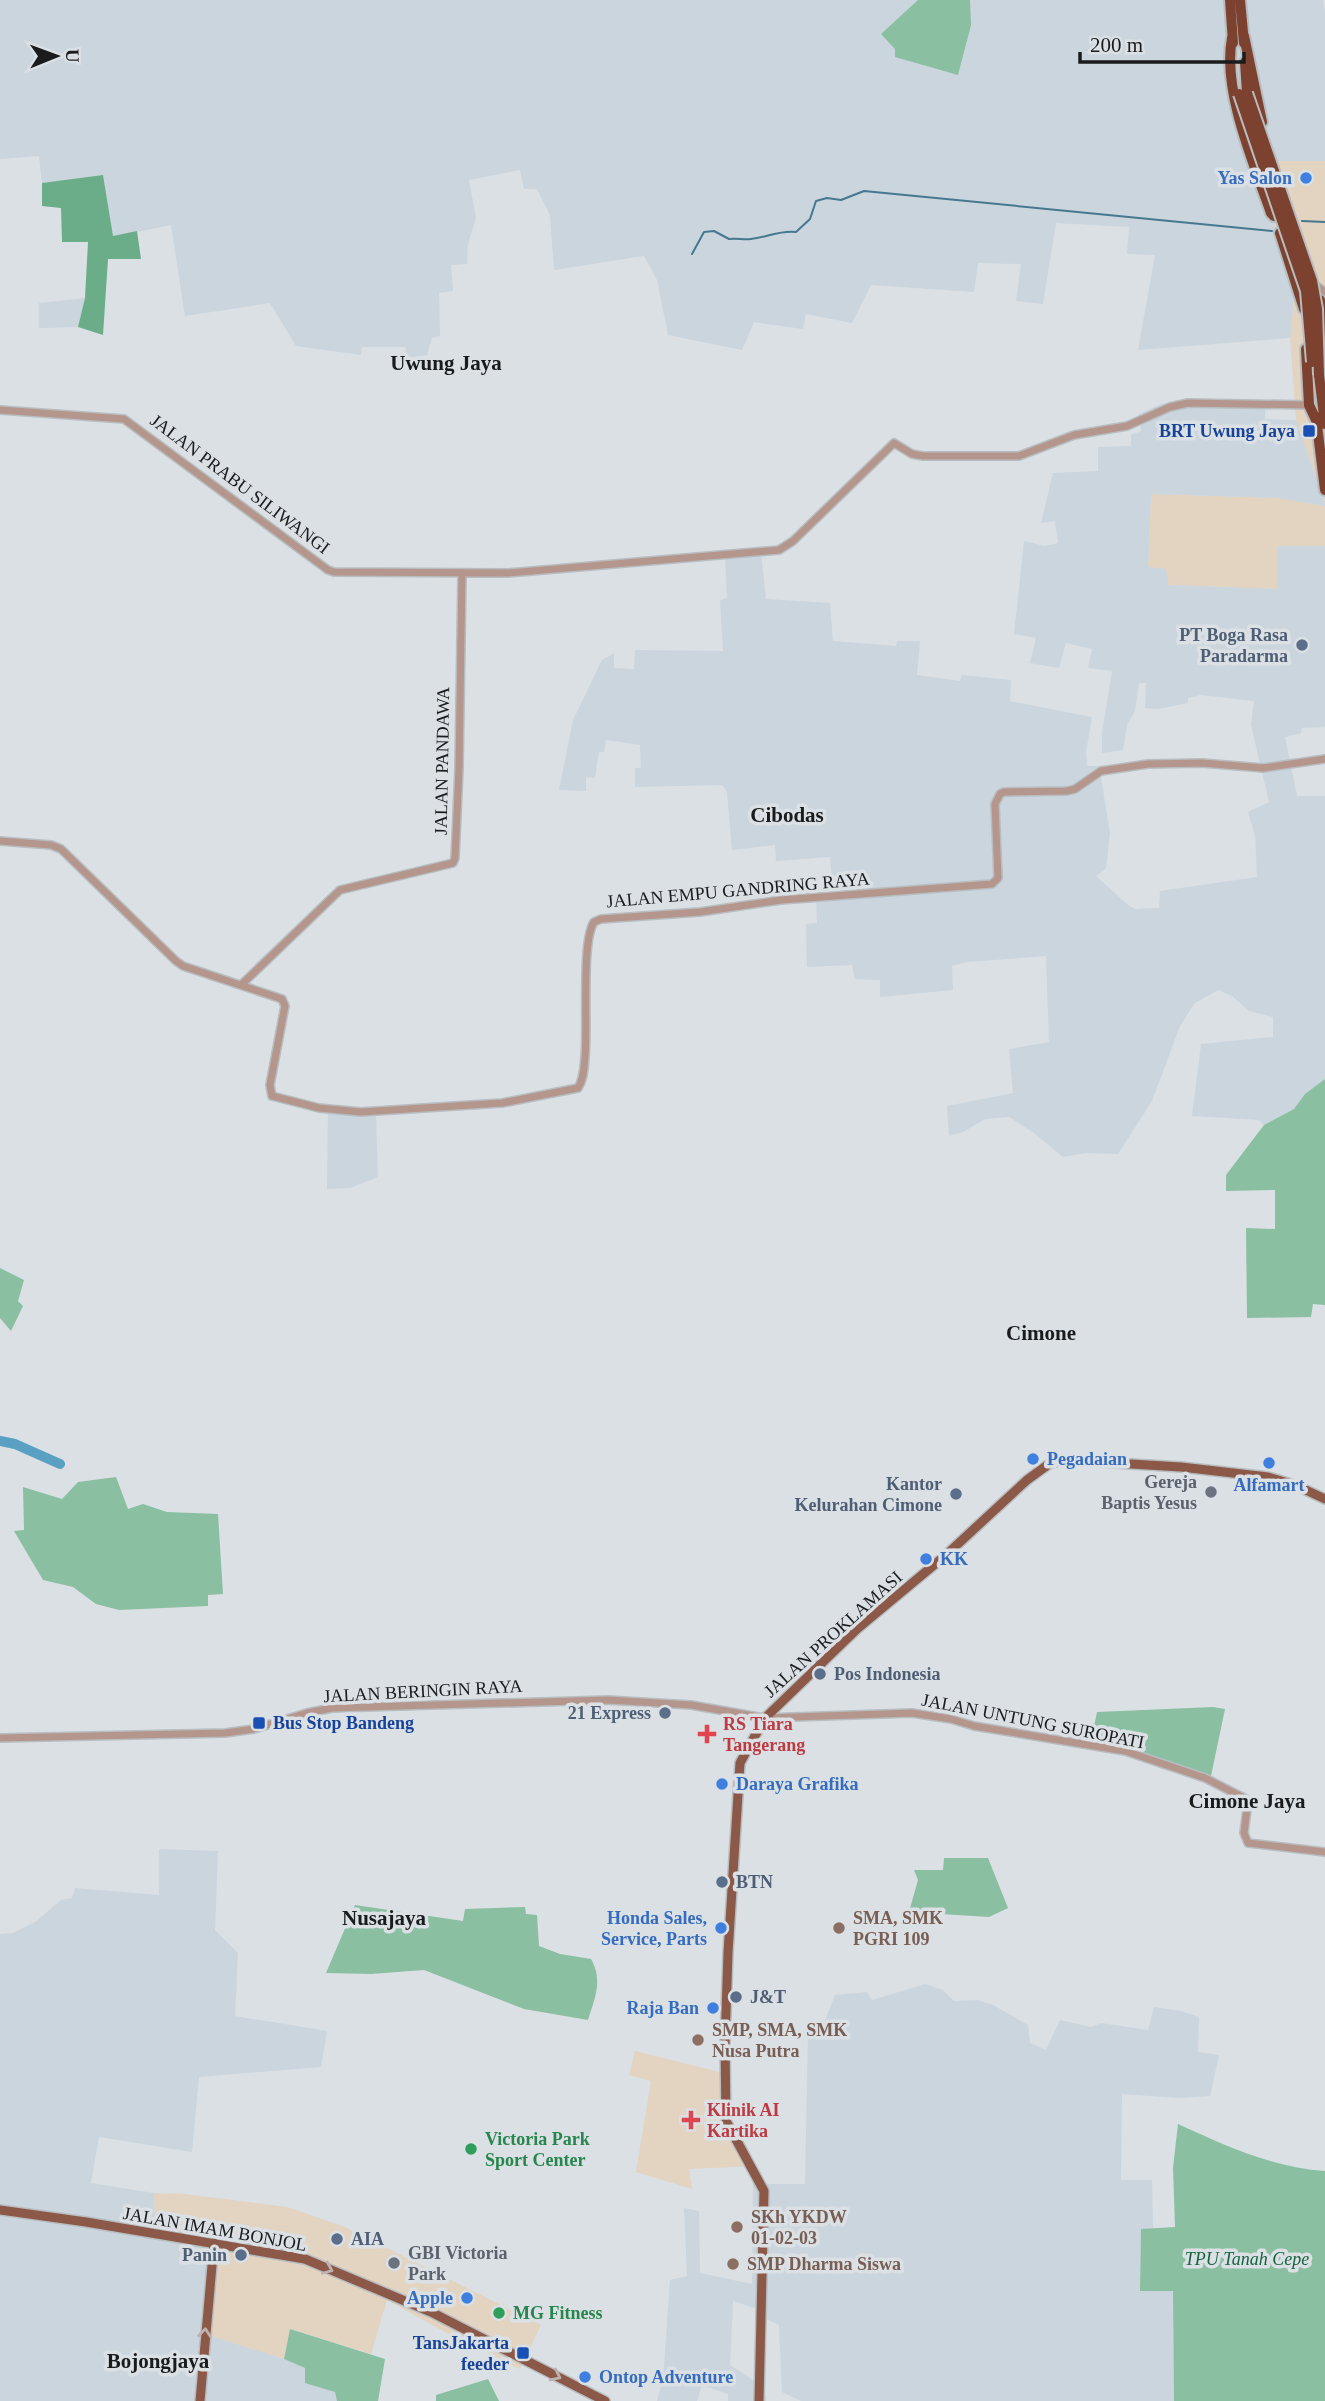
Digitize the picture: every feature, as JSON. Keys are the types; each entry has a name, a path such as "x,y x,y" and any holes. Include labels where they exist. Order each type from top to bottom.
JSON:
{"highway":[{"path":"1230,0 1238,37 1243,94 1307,291 1319,373 1325,491"},
{"path":"1240,0 1238,37 1229,59 1239,112 1272,215 1282,224 1304,310 1309,405 1323,421"},
{"path":"1238,37 1249,55 1258,110 1298,231 1321,290 1323,305 1319,373"},
{"path":"1282,224 1291,224 1298,231"}],"main road":[{"name":"JALAN PROKLAMASI","path":"759,2401 764,2191 726,2121 725,2043 740,1763 765,1718 857,1629 946,1555 1027,1480 1049,1464 1081,1461 1181,1467 1268,1477 1295,1485 1325,1499"},
{"name":"JALAN IMAM BONJOL","path":"0,2210 304,2259 431,2312 605,2401"},
{"path":"200,2401 214,2243"}],"street":[{"name":"JALAN PRABU SILIWANGI","path":"0,410 124,419 328,570 462,574 508,573 779,550 793,541 894,443 915,455 1003,457 1032,452 1073,435 1127,426 1179,405 1245,402 1309,405"},
{"name":"JALAN PANDAWA","path":"240,985 341,890 453,863 459,769 462,574"},
{"name":"JALAN EMPU GANDRING RAYA","path":"0,841 51,845 61,849 183,966 282,999 285,1006 270,1085 272,1096 319,1108 361,1112 502,1103 572,1090 581,1084 585,1061 587,939 594,922 601,919 700,912 780,900 992,884 997,881 998,875 995,804 1004,792 1067,791 1075,789 1101,771 1148,764 1202,763 1253,768 1325,759"},
{"name":"JALAN BERINGIN RAYA","path":"0,1738 225,1733 249,1730 299,1715 332,1709 429,1704 628,1700 691,1705 765,1718"},
{"name":"JALAN UNTUNG SUROPATI","path":"765,1718 813,1715 928,1715 974,1726 1125,1751 1205,1778 1246,1798 1248,1801 1244,1833 1248,1843 1325,1852"}],"shaded area":[{"path":"0,0 1323,0 1325,161 1252,161 1295,286 1290,338 1138,350 1155,255 1127,254 1129,227 1056,223 1043,304 1016,301 1021,264 978,263 974,292 871,285 852,323 806,314 803,329 754,322 742,350 668,335 657,280 644,256 554,270 550,215 537,189 524,189 520,170 469,180 476,218 468,244 467,264 451,265 453,291 439,293 440,336 432,338 427,355 405,359 406,347 362,347 361,355 296,346 270,303 185,316 171,225 113,237 103,175 42,183 39,156 0,159"},
{"path":"1252,161 1325,161 1325,504 1296,420 1290,338 1295,286"},
{"path":"85,298 78,327 39,328 39,303"},
{"path":"1185,400 1265,401 1265,419 1296,420 1325,504 1278,498 1151,494 1148,567 1166,569 1168,585 1277,589 1278,546 1325,546 1325,727 1302,728 1301,733 1285,737 1297,796 1325,796 1325,1079 1305,1094 1294,1109 1264,1125 1259,1120 1192,1116 1201,1044 1273,1037 1273,1017 1249,1011 1232,996 1218,990 1195,1003 1180,1026 1152,1101 1118,1154 1086,1153 1063,1157 1009,1117 985,1119 963,1132 949,1136 947,1106 1013,1093 1009,1049 1049,1042 1046,956 967,962 952,966 953,990 880,997 880,980 855,979 852,965 807,967 806,924 817,923 816,895 833,892 830,857 776,861 775,845 732,850 727,792 722,785 635,787 635,768 641,768 640,745 606,740 604,752 599,752 595,778 586,777 586,791 559,790 573,720 602,660 614,653 614,668 634,669 635,650 723,651 720,600 727,598 725,556 761,553 766,599 830,603 833,641 896,646 897,641 920,641 917,675 960,681 962,675 1011,680 1010,701 1092,717 1086,752 1087,766 1099,766 1110,833 1106,868 1096,876 1128,905 1135,909 1159,908 1160,891 1257,877 1255,835 1248,812 1269,802 1251,725 1254,701 1201,695 1188,698 1188,703 1158,709 1145,708 1146,683 1139,683 1135,711 1127,725 1123,750 1102,753 1102,733 1112,671 1088,668 1092,649 1066,643 1059,668 1030,663 1036,638 1014,634 1024,541 1045,546 1058,543 1055,521 1041,523 1053,473 1098,471 1098,447 1131,446 1131,435 1141,431 1139,414 1161,404"},
{"path":"1151,494 1278,498 1325,506 1325,546 1278,546 1278,589 1167,585 1148,567"},
{"path":"328,1112 376,1115 378,1177 350,1188 327,1189"},
{"path":"159,1849 218,1851 215,1930 238,1953 235,2016 327,2031 321,2067 199,2077 192,2152 99,2137 91,2183 154,2193 155,2239 208,2247 201,2333 305,2368 335,2392 337,2401 0,2401 0,1934 13,1933 35,1922 61,1900 72,1898 75,1888 159,1895"},
{"path":"925,1984 943,1990 954,2001 978,2000 993,2005 1028,2025 1030,2043 1046,2050 1060,2020 1091,2027 1101,2023 1148,2030 1154,2007 1199,2017 1198,2052 1219,2055 1210,2096 1178,2098 1122,2094 1121,2180 1152,2180 1153,2228 1141,2230 1140,2290 1173,2291 1174,2401 801,2401 782,2392 779,2325 764,2318 764,2311 733,2301 730,2365 759,2384 766,2401 728,2401 728,2394 702,2385 697,2401 657,2401 663,2380 670,2280 687,2276 684,2208 699,2211 700,2273 752,2284 753,2184 805,2184 808,2034 824,2023 835,1995 867,1992 872,2000"},
{"path":"635,2051 728,2074 726,2114 756,2166 689,2169 692,2189 636,2172 651,2081 629,2075"},
{"path":"154,2193 185,2194 287,2207 345,2227 541,2325 520,2369 387,2300 371,2354 290,2329 284,2359 200,2333 208,2247 155,2239"}],"green space":[{"path":"918,0 970,0 971,25 958,75 895,57 895,49 881,34"},
{"path":"103,175 113,236 137,231 141,259 108,259 103,335 78,327 85,298 88,242 62,242 61,208 42,206 42,183"},
{"path":"1325,1079 1325,1305 1313,1304 1311,1317 1247,1318 1246,1228 1275,1229 1275,1190 1226,1191 1226,1175 1264,1125 1294,1109 1305,1094"},
{"path":"0,1268 24,1280 18,1301 23,1306 11,1331 0,1318"},
{"path":"116,1477 128,1509 143,1504 167,1512 218,1514 223,1594 208,1595 208,1606 119,1610 96,1604 73,1587 43,1580 14,1531 24,1530 23,1487 62,1499 78,1482"},
{"path":"1213,1707 1225,1709 1211,1776 1119,1746 1091,1741 1097,1712"},
{"path":"944,1858 988,1858 1008,1908 989,1917 909,1912 918,1880 914,1870 943,1870"},
{"path":"355,1905 463,1921 465,1909 525,1907 526,1914 537,1915 539,1946 560,1954 591,1959 597,1982 588,2020 524,2009 424,1970 371,1974 326,1973"},
{"name":"TPU Tanah Cepe","path":"1178,2124 1268,2160 1325,2171 1325,2401 1174,2401 1173,2291 1140,2291 1141,2229 1175,2227 1173,2168"},
{"path":"290,2329 385,2359 378,2401 337,2401 335,2392 305,2383 305,2368 284,2359"},
{"path":"488,2379 499,2401 436,2401 436,2395"}],"waterway":[{"path":"692,254 704,232 714,231 729,239 796,232 810,219 816,201 827,198 841,200 864,191 1272,231"},
{"path":"1302,221 1325,222"},
{"path":"0,1441 15,1444 60,1464"}],"place":[{"name":"Yas Salon","path":"1306,178"},
{"name":"BRT Uwung Jaya","path":"1309,431"},
{"name":"PT Boga Rasa Paradarma","path":"1302,645"},
{"name":"Pegadaian","path":"1033,1459"},
{"name":"Alfamart","path":"1269,1463"},
{"name":"Gereja Baptis Yesus","path":"1211,1492"},
{"name":"Kantor Kelurahan Cimone","path":"956,1494"},
{"name":"KK","path":"926,1559"},
{"name":"Pos Indonesia","path":"820,1674"},
{"name":"21 Express","path":"665,1713"},
{"name":"Bus Stop Bandeng","path":"259,1723"},
{"name":"RS Tiara Tangerang","path":"707,1734"},
{"name":"Daraya Grafika","path":"722,1784"},
{"name":"BTN","path":"722,1882"},
{"name":"Honda Sales, Service, Parts","path":"721,1928"},
{"name":"SMA, SMK PGRI 109","path":"839,1928"},
{"name":"J&T","path":"736,1997"},
{"name":"Raja Ban","path":"713,2008"},
{"name":"SMP, SMA, SMK Nusa Putra","path":"698,2040"},
{"name":"Klinik AI Kartika","path":"691,2120"},
{"name":"Victoria Park Sport Center","path":"471,2149"},
{"name":"SKh YKDW 01-02-03","path":"737,2227"},
{"name":"AIA","path":"337,2239"},
{"name":"Panin","path":"241,2255"},
{"name":"GBI Victoria Park","path":"394,2263"},
{"name":"SMP Dharma Siswa","path":"733,2264"},
{"name":"Apple","path":"467,2298"},
{"name":"MG Fitness","path":"499,2313"},
{"name":"TansJakarta feeder","path":"523,2353"},
{"name":"Ontop Adventure","path":"585,2377"}],"district":[{"name":"Uwung Jaya","path":"446,363"},
{"name":"Cibodas","path":"787,815"},
{"name":"Cimone","path":"1041,1333"},
{"name":"Cimone Jaya","path":"1247,1801"},
{"name":"Nusajaya","path":"384,1918"},
{"name":"Bojongjaya","path":"158,2361"}]}
